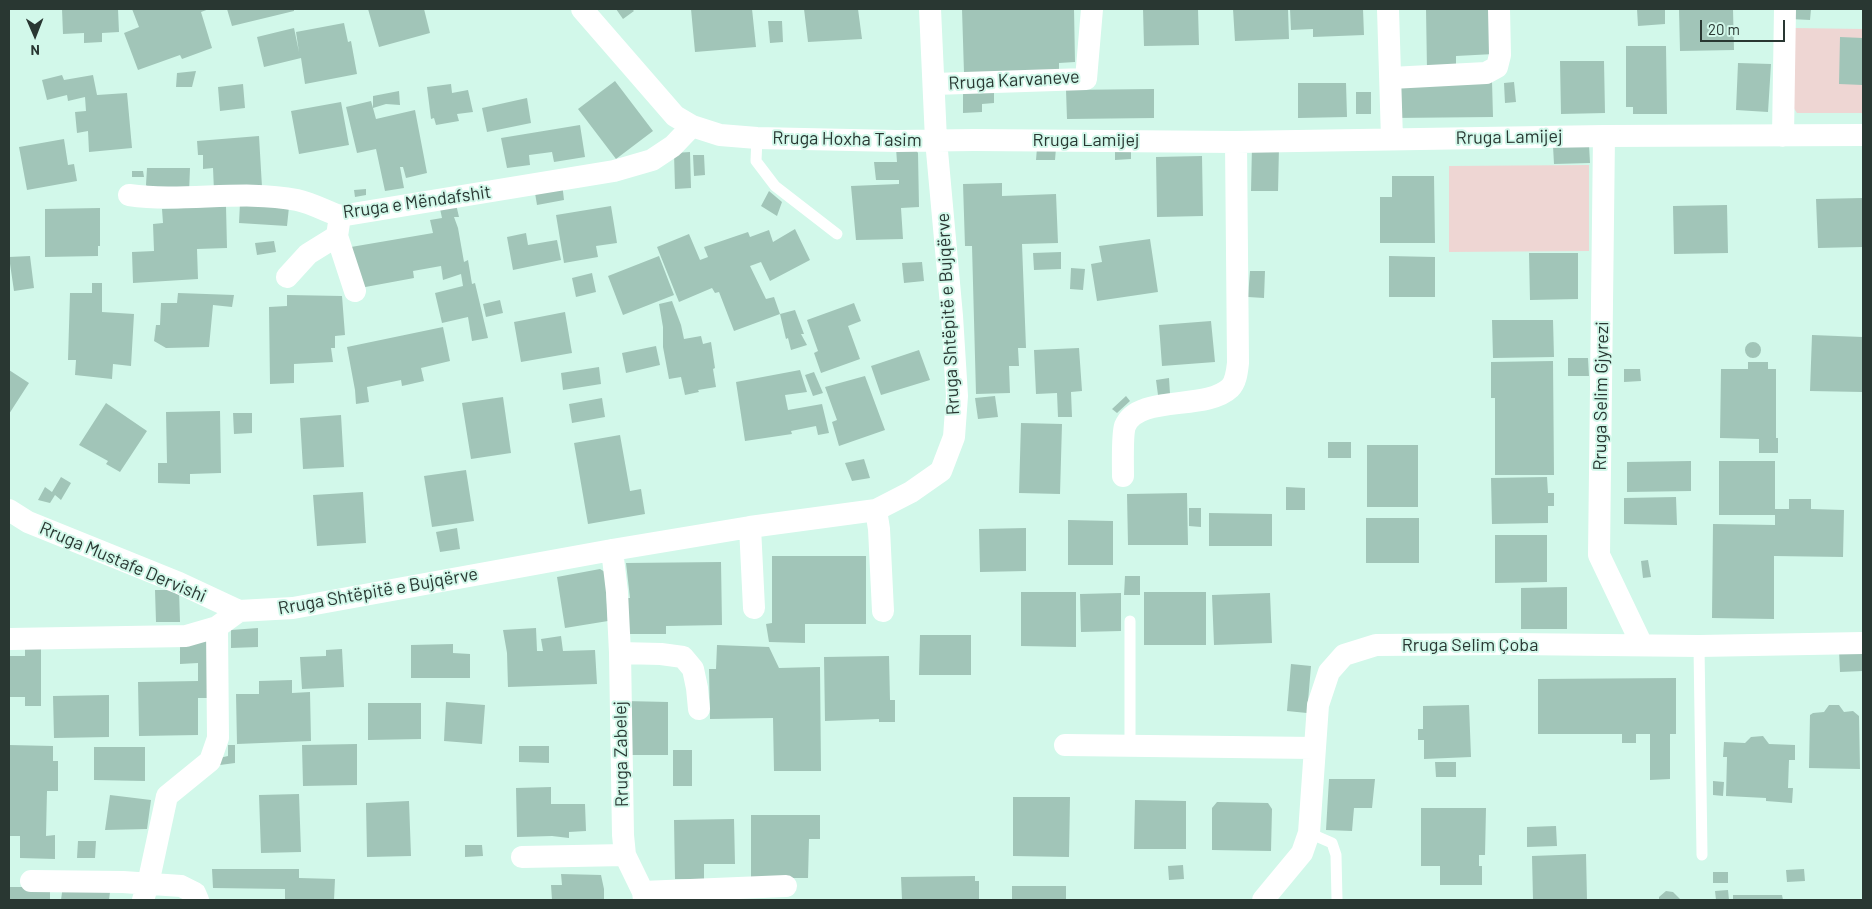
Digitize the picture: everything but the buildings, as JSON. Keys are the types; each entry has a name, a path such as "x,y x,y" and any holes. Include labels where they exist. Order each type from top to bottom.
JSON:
{"street":[{"name":"Rruga Hoxha Tasim","path":"582,9 675,116 692,126 720,135 757,138 936,140"},
{"name":"Rruga Karvaneve","path":"930,9 936,140"},
{"name":"Rruga Karvaneve","path":"934,84 1086,79 1092,9"},
{"path":"1388,9 1392,139"},
{"path":"1391,78 1486,74 1497,67 1500,55 1499,9"},
{"path":"1783,136 1785,9"},
{"name":"Rruga e Mëndafshit","path":"129,195 151,198 254,196 298,200 338,226 614,171 652,160 674,146 692,126"},
{"name":"Rruga Lamijej","path":"936,140 1236,142 1604,136 1863,135"},
{"name":"Rruga Selim Gjyrezi","path":"1604,136 1599,555 1642,645"},
{"name":"Rruga Shtëpitë e Bujqërve","path":"239,611 293,608 612,550 750,527 876,510 912,492 941,471 954,437 956,396 952,316 936,140"},
{"path":"1123,476 1125,427 1133,414 1156,406 1196,401 1216,395 1230,388 1236,377 1238,363 1236,142"},
{"path":"287,278 308,254 338,226 355,291"},
{"name":"Rruga Mustafe Dervishi","path":"9,510 28,522 179,583 239,611"},
{"path":"876,510 879,530 883,610"},
{"path":"750,527 754,608"},
{"name":"Rruga Zabelej","path":"612,550 616,582 620,653 622,807 625,855 644,896 786,886"},
{"path":"9,639 186,636 217,627 239,611"},
{"path":"145,892 167,796 210,761 218,738 217,627"},
{"name":"Rruga Selim Çoba","path":"1264,900 1302,853 1309,833 1318,705 1329,672 1344,655 1376,645 1699,646 1863,643"},
{"path":"620,653 683,656 693,669 699,709"},
{"path":"1065,745 1314,748"},
{"path":"522,858 625,855"},
{"path":"31,881 145,892 181,886 195,893 198,900"}],"lane":[{"name":"Rruga Hoxha Tasim","path":"757,138 756,161 775,186 837,234"},
{"path":"1130,621 1130,746"},
{"path":"1699,646 1702,855"},
{"path":"1309,833 1332,843 1336,855 1337,900"}],"shaded area":[{"path":"1794,28 1863,29 1863,113 1797,113 1793,107"},
{"path":"1589,165 1589,251 1449,252 1449,166"}]}
